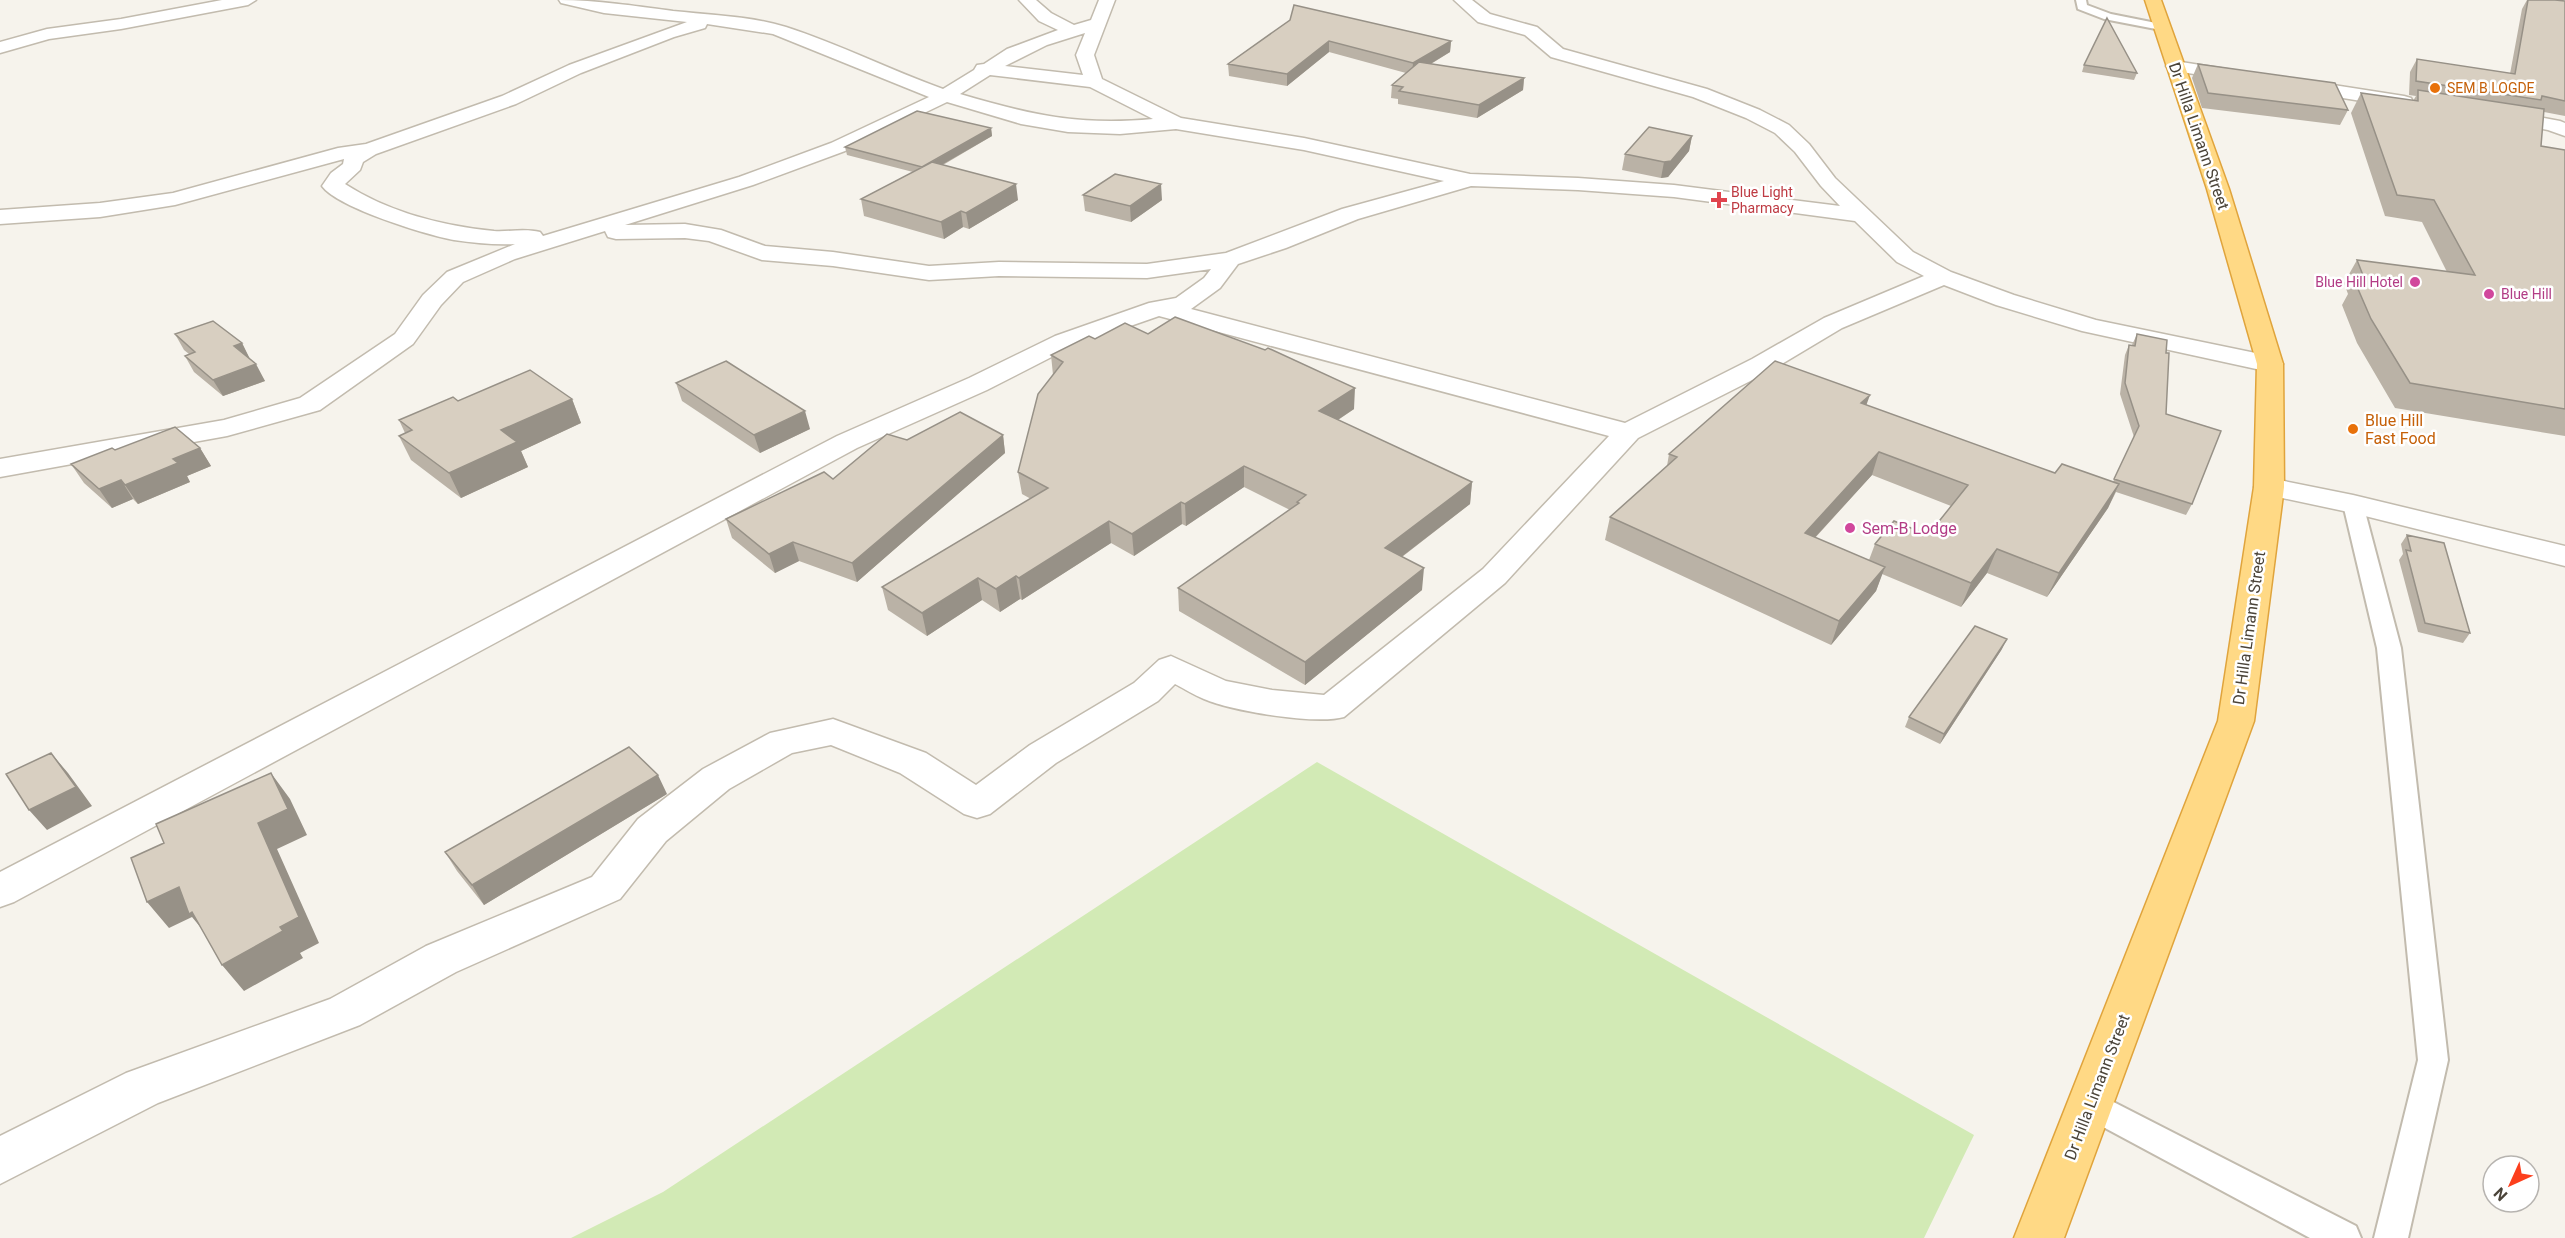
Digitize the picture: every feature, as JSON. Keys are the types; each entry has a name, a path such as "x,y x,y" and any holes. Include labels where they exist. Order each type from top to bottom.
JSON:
{"highway":[{"name":"Dr Hilla Limann Street","path":"2039,1238 2236,721 2269,487 2270,364 2218,189 2157,14"}],"street":[{"path":"0,48 47,34 121,24 248,0"},
{"path":"567,0 604,9 748,24 777,30 945,96 1021,117 1068,126 1120,128 1176,123 1304,144 1470,180 1578,184 1674,191 1860,215"},
{"path":"1027,0 1045,17 1072,31"},
{"path":"1094,82 1086,55 1107,0"},
{"path":"1462,0 1484,18 1531,32 1557,53 1700,93 1753,114 1782,129 1802,148 1828,182 1905,257 1943,278 2091,326 2270,364"},
{"path":"708,21 668,33 575,69 509,100 369,150 353,160 353,166 338,177 333,186 362,205 453,234 497,238 577,233 685,231 713,235 762,253 833,259 929,273 999,270 1147,271 1230,259 1278,243 1350,214 1470,180"},
{"path":"0,468 227,428 310,404 404,339 432,300 455,277 507,254 746,181 838,147 945,96 1013,53 1096,24"},
{"path":"18,25 47,34"},
{"path":"2175,66 2258,79"},
{"path":"892,77 991,68 1094,82 1176,123"},
{"path":"2282,83 2423,105"},
{"path":"2482,114 2553,125 2565,130"},
{"path":"0,217 100,210 175,200 345,152 369,150"},
{"path":"0,891 847,442 978,384 1064,341 1158,308 1183,304 1212,283 1230,259"},
{"path":"0,1161 142,1088 345,1012 441,959 606,888 652,830 716,779 783,742 833,732 913,763 977,804 1043,754 1146,692 1171,668 1217,691 1272,702 1331,708 1494,576 1628,432 1761,365 1833,323 1943,278"},
{"path":"1158,308 1628,432"},
{"path":"2269,487 2353,504 2565,556"}],"lane":[{"path":"2081,0 2082,7 2108,16 2157,14"},
{"path":"2353,504 2389,648 2433,1060 2391,1238"},
{"path":"2090,1104 2344,1238"}],"green space":[{"path":"1317,762 1974,1135 1924,1238 571,1238 663,1192"}],"building":[{"path":"2528,0 2565,1 2565,101 2542,96 2541,100 2416,81 2417,59 2515,74"},
{"path":"1294,5 1451,41 1413,63 1329,41 1287,74 1228,64 1290,20"},
{"path":"2107,18 2137,73 2084,65"},
{"path":"1419,62 1524,78 1479,105 1399,91 1403,87 1392,85"},
{"path":"2198,64 2335,83 2348,110 2208,93"},
{"path":"2418,90 2544,109 2541,146 2565,150 2565,409 2410,383 2371,319 2355,282 2366,283 2357,260 2475,275 2434,200 2397,195 2361,93 2418,101"},
{"path":"917,111 991,128 922,167 845,147"},
{"path":"1649,127 1692,136 1671,161 1664,162 1625,154"},
{"path":"932,162 1016,184 966,213 961,211 941,222 861,199"},
{"path":"1115,174 1161,184 1130,206 1083,195"},
{"path":"1175,317 1265,350 1268,348 1355,388 1319,411 1472,482 1385,548 1424,568 1305,662 1178,588 1299,503 1297,502 1306,495 1244,466 1185,504 1181,502 1132,534 1109,521 1019,578 1016,576 996,589 978,578 922,613 882,587 1048,488 1018,472 1038,394 1063,362 1051,355 1089,336 1095,339 1125,323 1148,334"},
{"path":"213,321 242,343 234,346 256,364 213,380 185,356 195,352 175,334"},
{"path":"2137,334 2167,340 2166,353 2169,353 2166,414 2221,431 2192,504 2114,479 2139,426 2125,383 2129,345 2135,346"},
{"path":"726,361 805,411 754,435 676,383"},
{"path":"1775,361 1870,395 1861,403 2055,473 2062,464 2119,484 2059,573 1997,549 1971,583 1875,544 1894,521 1928,535 1968,485 1879,452 1805,533 1885,567 1839,621 1610,517 1677,457 1669,454"},
{"path":"530,370 572,399 501,430 517,442 449,473 399,436 412,430 399,420 453,397 458,401"},
{"path":"960,412 1003,435 852,563 793,542 769,554 726,519 824,472 833,479 887,434 907,440"},
{"path":"175,427 200,448 173,459 178,463 125,485 121,480 99,489 71,464 112,448 115,450"},
{"path":"2407,535 2444,543 2470,633 2425,623 2406,550 2411,551"},
{"path":"1975,626 2007,639 1944,734 1909,717"},
{"path":"629,747 658,775 472,885 445,852"},
{"path":"51,753 76,787 29,810 6,774"},
{"path":"271,773 288,809 258,823 299,917 280,927 283,931 222,965 192,912 189,914 179,887 147,902 131,858 164,843 156,824"}],"place":[{"name":"SEM B LOGDE","path":"2435,88"},
{"name":"Blue Light Pharmacy","path":"1719,200"},
{"name":"Blue Hill Hotel","path":"2415,282"},
{"name":"Blue Hill","path":"2489,294"},
{"name":"Blue Hill Fast Food","path":"2353,429"},
{"name":"Sem-B Lodge","path":"1850,528"}]}
